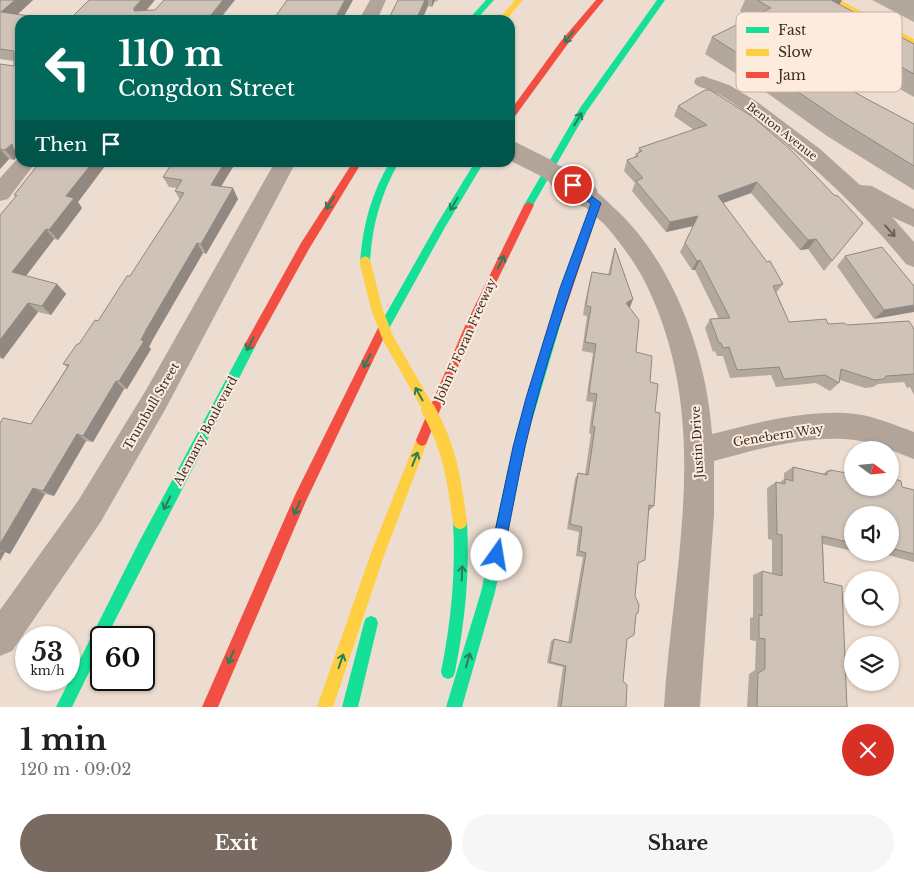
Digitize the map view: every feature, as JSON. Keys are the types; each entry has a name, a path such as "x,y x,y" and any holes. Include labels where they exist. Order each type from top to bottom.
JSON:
{"main road":[{"path":"476,15 490,0"},
{"path":"506,15 519,0"},
{"path":"515,110 554,56 600,0"},
{"name":"John F Foran Freeway","path":"325,707 404,486 466,336 536,192 596,90 660,0"},
{"path":"835,0 858,12"},
{"path":"902,36 914,42"},
{"name":"Alemany Boulevard","path":"64,707 118,598 266,314 327,208 355,167"},
{"path":"392,167 374,201 366,227 364,262 377,310 388,338 438,427 453,470 463,550 462,584 458,622 446,681"},
{"path":"210,707 288,526 338,418 415,272 477,167"},
{"path":"454,707 488,592 522,434 591,199"},
{"path":"381,582 404,486"},
{"path":"350,707 374,611"}],"street":[{"path":"370,15 378,0"},
{"name":"Benton Avenue","path":"703,82 728,91 760,113 832,171 866,193 914,219"},
{"name":"Justin Drive","path":"515,152 546,168 591,199 618,225 646,263 672,315 681,339 695,396 700,451 698,528 682,707"},
{"path":"0,193 22,167"},
{"name":"Trumbull Street","path":"0,639 89,512 156,399 283,167"},
{"name":"Benton Avenue","path":"832,171 871,210 914,258"},
{"name":"Genebern Way","path":"700,451 734,442 788,432 838,426 874,432 914,446"}],"building":[{"path":"0,0 15,0 1,12 22,15 15,15 15,150 12,144 5,150 0,149 0,64 14,66 14,51 0,49"},
{"path":"89,0 141,0 134,8 134,11 155,10 164,0 223,0 211,15 74,15"},
{"path":"287,0 345,0 337,15 276,15"},
{"path":"398,0 425,0 418,15 390,15"},
{"path":"757,0 831,0 854,12 763,12 771,8"},
{"path":"736,25 736,52 712,37"},
{"path":"902,38 914,44 914,74 902,67"},
{"path":"705,90 710,90 753,117 790,149 863,223 832,261 816,239 808,240 757,182 718,196 767,262 770,261 783,284 773,286 789,322 826,319 828,324 844,323 847,325 909,321 914,329 914,374 886,376 884,379 875,380 841,369 839,383 825,375 784,379 779,367 737,370 729,347 723,348 721,343 719,343 710,319 730,318 700,260 697,261 685,243 698,216 670,222 636,181 643,178 627,160 638,156 636,154 642,151 639,148 707,125 678,106"},
{"path":"798,92 855,92 914,124 914,166"},
{"path":"36,167 89,167 66,196 74,198 49,230 46,229 12,272 57,284 42,306 28,303 0,340 0,215 17,195 14,195"},
{"path":"170,167 222,167 211,185 233,188 201,244 197,243 146,330 141,340 144,341 119,381 116,381 83,436 77,434 43,491 33,488 0,544 0,423 3,418 31,424 69,365 63,364 95,320 98,321 127,276 130,276 184,193 175,191 182,180 163,177"},
{"path":"882,247 914,286 914,305 884,310 845,256"},
{"path":"615,248 633,299 626,303 639,320 636,352 652,356 650,382 658,384 655,412 660,413 654,506 649,505 645,560 638,563 635,596 639,605 634,635 627,639 623,681 627,685 626,707 561,707 566,666 550,662 554,639 571,643 586,553 579,551 582,527 570,524 578,473 588,475 595,427 592,426 597,394 589,393 596,344 585,342 591,307 586,306 592,272 610,275"},
{"path":"793,467 827,475 827,471 830,470 844,473 844,496 899,496 899,480 901,481 902,487 914,490 914,554 899,550 899,506 844,506 844,541 822,536 824,582 842,586 844,691 846,691 847,707 757,707 758,673 765,669 765,639 759,638 759,615 762,616 762,571 782,576 782,535 777,534 776,482 785,484 785,479 793,481"}],"traffic: fast":[{"path":"476,15 490,0"},
{"path":"529,205 583,110 661,0"},
{"path":"365,262 373,210 382,186 392,167"},
{"path":"382,331 440,227 477,167"},
{"path":"454,707 488,592 522,434 557,319"},
{"path":"64,707 143,549 250,345"},
{"path":"448,672 460,597 460,522"},
{"path":"350,707 371,623"}],"traffic: slow":[{"path":"506,15 519,0"},
{"path":"835,0 858,12"},
{"path":"902,36 914,42"},
{"path":"365,262 377,310 388,338 438,427 453,470 460,522"},
{"path":"325,707 378,553 422,440"}],"traffic: jam":[{"path":"515,110 564,43 600,0"},
{"path":"250,345 305,246 355,167"},
{"path":"557,319 596,203"},
{"path":"422,440 470,326 529,205"},
{"path":"210,707 301,497 382,331"}],"route":[{"path":"497,555 519,447 532,398 566,288 596,203 573,185"}]}
